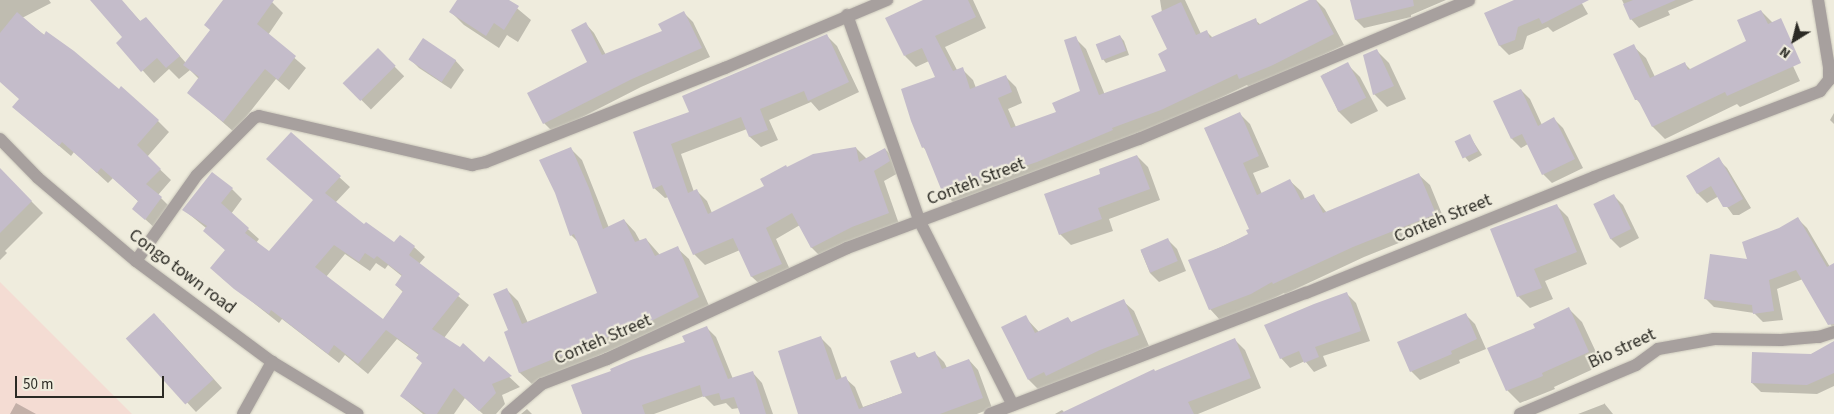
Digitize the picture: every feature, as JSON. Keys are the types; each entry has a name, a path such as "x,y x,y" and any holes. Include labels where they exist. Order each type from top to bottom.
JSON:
{"street":[{"path":"136,261 197,175 254,118 260,116 472,165 486,162 725,68 887,0"},
{"name":"Conteh Street","path":"507,414 542,384 607,359 847,248 1139,139 1469,0"},
{"name":"Conteh Street","path":"990,414 1306,293 1594,177 1820,91 1829,80 1829,68 1818,0"},
{"path":"847,16 920,222 1013,405"},
{"name":"Congo town road","path":"0,139 38,178 136,261 272,362 358,414"},
{"name":"Bio street","path":"1520,414 1636,365 1658,349 1714,339 1781,340 1820,337 1834,332"},
{"path":"243,414 272,362"}],"shaded area":[{"path":"0,282 132,414 0,414"}],"building":[{"path":"90,0 122,0 140,21 146,17 180,56 166,68 157,58 141,72 116,43 122,37"},
{"path":"223,0 274,0 257,24 296,56 278,80 265,69 223,122 187,93 199,77 183,65 210,30 204,25"},
{"path":"457,0 509,0 519,6 504,30 494,23 486,36 449,12"},
{"path":"923,0 968,0 976,17 935,36 953,71 963,67 970,89 1006,75 1012,92 998,98 1011,128 1056,112 1052,103 1080,91 1064,40 1076,36 1099,95 1166,71 1158,54 1167,49 1151,16 1181,2 1196,35 1207,30 1210,38 1256,18 1258,25 1309,0 1316,0 1334,34 1273,65 1239,79 1237,74 1161,110 1112,128 1113,130 1037,162 1004,173 1003,171 943,194 911,121 901,89 935,77 922,48 904,56 885,18"},
{"path":"1350,0 1413,0 1414,6 1355,20"},
{"path":"1514,0 1589,0 1542,24 1539,18 1518,27 1515,40 1499,46 1484,13"},
{"path":"1633,0 1676,0 1630,20 1623,4"},
{"path":"1761,10 1768,24 1781,18 1801,63 1727,96 1725,92 1652,127 1638,100 1635,100 1613,54 1634,44 1650,78 1685,62 1688,70 1746,41 1737,20"},
{"path":"684,11 702,48 632,79 543,124 527,93 587,62 571,30 586,22 602,55 662,31 658,24"},
{"path":"17,12 44,35 46,31 74,51 119,89 121,86 159,120 137,145 161,169 146,184 162,197 145,220 132,209 138,201 101,168 97,173 62,142 59,146 12,107 19,99 0,82 0,33"},
{"path":"827,34 849,82 808,101 804,91 760,109 768,130 749,137 741,117 671,144 688,193 697,189 708,214 764,186 760,179 786,165 787,167 813,154 856,147 859,162 885,148 890,161 874,171 889,213 852,227 811,248 792,213 766,228 782,264 751,277 733,238 693,255 662,185 653,189 633,132 689,112 682,96"},
{"path":"1120,35 1126,51 1102,60 1096,44"},
{"path":"423,38 456,60 442,82 408,60"},
{"path":"378,48 396,66 360,101 343,83"},
{"path":"1377,49 1394,86 1373,95 1363,55"},
{"path":"1348,62 1366,98 1339,112 1320,76"},
{"path":"1521,89 1538,126 1554,117 1575,159 1542,175 1522,134 1511,139 1493,101"},
{"path":"1240,112 1259,156 1243,163 1257,195 1290,179 1301,200 1314,194 1323,213 1419,173 1436,214 1353,247 1273,284 1272,282 1251,294 1209,310 1188,260 1248,234 1246,230 1249,229 1204,128"},
{"path":"291,132 341,176 325,193 364,224 366,222 394,242 400,235 415,246 409,255 460,294 432,329 460,347 463,343 484,362 489,356 512,376 492,384 496,393 479,411 454,388 437,414 426,414 400,396 422,363 416,358 419,354 386,330 358,364 334,345 328,354 271,310 269,314 234,289 210,268 225,250 203,231 207,226 182,210 212,172 233,188 221,203 249,228 245,233 269,251 313,200 266,159","holes":["334,245 359,262 365,253 374,259 377,256 402,275 395,285 403,291 383,319 315,267"]},
{"path":"1470,134 1478,151 1463,158 1455,141"},
{"path":"571,147 589,188 603,229 624,219 635,242 646,238 655,256 678,246 699,297 621,336 620,332 519,373 504,332 508,330 493,294 507,288 522,324 597,293 574,234 570,236 555,193 539,160"},
{"path":"1137,155 1150,189 1098,208 1102,219 1059,235 1044,194 1100,174 1099,169"},
{"path":"1719,157 1743,199 1729,207 1723,207 1711,186 1697,194 1686,176"},
{"path":"0,168 32,201 0,233"},
{"path":"1614,194 1631,229 1610,239 1593,204"},
{"path":"1557,204 1577,252 1534,269 1542,288 1517,297 1490,229"},
{"path":"1798,217 1827,267 1834,263 1834,324 1828,325 1796,270 1769,280 1774,311 1753,314 1752,305 1704,299 1710,254 1747,259 1742,242 1779,228"},
{"path":"1168,238 1178,261 1150,273 1140,250"},
{"path":"1347,292 1361,331 1315,347 1319,357 1304,363 1299,351 1280,359 1264,325"},
{"path":"1124,299 1139,335 1100,350 1046,376 1044,372 1028,380 1001,327 1026,315 1035,333 1068,317 1071,322"},
{"path":"1569,307 1589,352 1542,373 1543,376 1506,391 1487,348 1535,328 1533,324"},
{"path":"154,313 214,379 185,405 126,338"},
{"path":"1466,313 1477,339 1451,351 1452,354 1410,372 1397,342"},
{"path":"707,326 728,379 753,371 766,414 740,414 734,397 721,400 719,393 703,397 700,385 642,405 645,414 582,414 571,385 611,371 610,369 631,360 685,342 682,336"},
{"path":"821,336 836,380 846,376 859,409 902,393 890,361 915,352 917,358 935,351 942,369 969,359 983,398 940,414 798,414 778,351"},
{"path":"1235,338 1251,378 1188,402 1194,414 1059,414 1154,369 1155,371"},
{"path":"1834,341 1834,373 1807,385 1751,383 1752,352 1811,354"}]}
